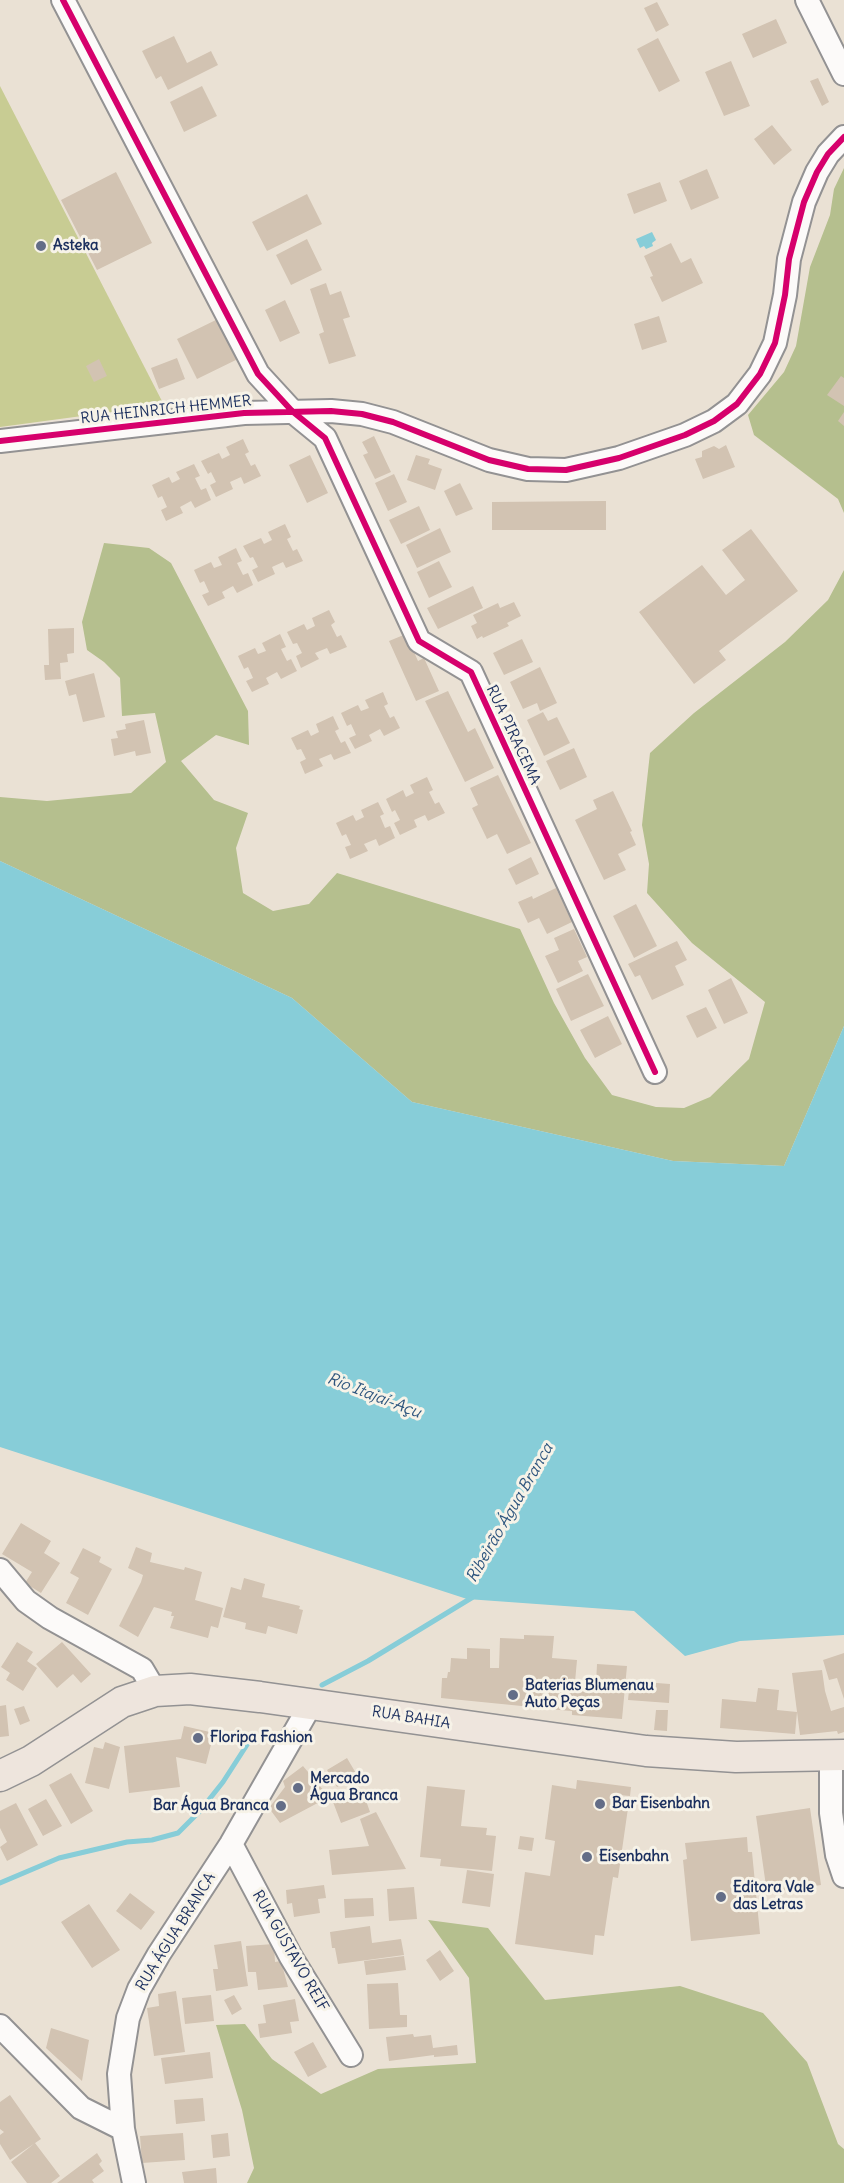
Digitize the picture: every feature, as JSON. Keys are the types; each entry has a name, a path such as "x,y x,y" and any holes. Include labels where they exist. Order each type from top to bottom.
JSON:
{"main road":[{"name":"RUA BAHIA","path":"0,1776 31,1761 122,1702 155,1691 190,1689 646,1751 736,1757 837,1756"}],"street":[{"name":"RUA PIRACEMA","path":"63,0 258,374 292,411 325,438 419,640 471,672 655,1072"},
{"path":"807,0 844,74"},
{"name":"RUA HEINRICH HEMMER","path":"0,441 244,413 292,411 352,413 393,422 489,460 528,470 566,470 602,463 685,435 705,426 737,404 760,374 775,343 785,295 789,259 804,202 828,154 844,137"},
{"path":"0,1570 26,1601 50,1618 142,1669 155,1691"},
{"name":"RUA ÁGUA BRANCA","path":"134,2183 123,2129 119,2074 128,2018 139,1989 159,1954 231,1844 311,1704"},
{"path":"837,1756 831,1813 837,1855 844,1876"},
{"name":"RUA GUSTAVO REIF","path":"231,1844 291,1957 351,2055"},
{"path":"0,2026 81,2108 123,2129"}],"green space":[{"name":"Asteka","path":"0,86 164,405 0,427"},
{"path":"844,168 844,513 838,499 754,435 748,415 784,372 796,346 810,267 830,215 834,189"},
{"path":"104,543 149,548 171,563 248,711 249,745 216,735 181,761 214,800 248,813 236,848 243,893 273,911 309,904 337,873 520,929 554,1003 585,1058 612,1095 656,1107 684,1108 710,1097 749,1059 765,1002 692,943 647,893 649,864 642,825 650,753 694,713 785,642 828,600 844,570 844,1026 784,1166 673,1161 412,1102 292,998 0,861 0,797 47,801 131,793 166,762 155,713 122,716 120,678 104,662 87,650 82,622"},
{"path":"428,1920 488,1928 545,2000 680,1986 763,2013 807,2062 838,2144 844,2149 844,2183 247,2183 254,2168 242,2110 216,2025 245,2024 272,2059 321,2094 378,2069 476,2063 469,1978"}],"water":[{"path":"652,232 656,240 652,243 653,246 646,249 644,246 640,248 636,239"},
{"name":"Rio Itajaí-Açu","path":"0,861 292,998 412,1102 673,1161 784,1166 844,1026 844,1635 740,1641 685,1656 634,1611 467,1599 0,1447"}],"building":[{"path":"657,2 669,25 656,32 644,8"},
{"path":"776,19 787,43 753,58 742,34"},
{"path":"174,36 187,63 211,51 218,65 168,90 161,76 156,79 142,51"},
{"path":"658,38 680,81 659,92 637,49"},
{"path":"731,61 750,106 724,116 705,72"},
{"path":"818,78 829,102 822,106 810,81"},
{"path":"202,86 217,116 184,132 170,102"},
{"path":"772,125 792,150 774,165 754,139"},
{"path":"707,169 719,198 691,210 679,181"},
{"path":"116,172 152,243 97,270 61,200"},
{"path":"660,182 667,201 634,214 627,194"},
{"path":"307,194 322,224 267,251 252,222"},
{"path":"307,239 322,270 291,285 276,255"},
{"path":"671,243 681,263 691,258 703,283 662,302 650,277 653,276 644,256"},
{"path":"326,283 330,295 341,291 350,317 343,319 356,356 329,364 319,334 324,332 310,289"},
{"path":"285,300 300,333 280,342 265,310"},
{"path":"659,316 667,342 642,350 634,324"},
{"path":"222,317 242,357 197,379 177,339"},
{"path":"177,358 185,379 159,389 151,368"},
{"path":"99,359 107,376 94,382 86,366"},
{"path":"841,376 844,378 844,406 827,395"},
{"path":"844,412 844,426 838,421"},
{"path":"374,436 391,472 375,479 363,455 368,453 362,442"},
{"path":"243,439 249,452 245,454 251,466 255,464 261,476 244,484 241,477 230,482 233,489 216,497 210,485 216,482 211,472 208,474 201,461 219,453 222,459 230,455 226,447"},
{"path":"726,445 735,467 703,479 695,459 702,457 702,451 714,446 719,449"},
{"path":"310,455 328,493 307,503 289,465"},
{"path":"416,455 430,459 428,464 442,469 435,490 407,480"},
{"path":"194,464 200,476 195,478 201,490 206,488 211,500 195,508 191,501 180,507 183,513 166,521 161,510 167,507 162,496 158,498 152,485 169,477 172,483 180,479 176,472"},
{"path":"394,474 407,502 388,511 375,483"},
{"path":"460,483 473,509 456,516 444,491"},
{"path":"606,501 606,530 492,530 492,502"},
{"path":"419,506 430,530 401,544 389,520"},
{"path":"285,524 291,537 287,539 293,551 297,549 303,561 286,568 283,562 272,567 275,574 258,582 252,570 258,567 243,546 261,538 264,544 272,540 268,532"},
{"path":"440,528 451,552 417,568 406,545"},
{"path":"751,529 798,591 719,651 726,660 694,684 639,612 702,565 726,595 745,580 722,550"},
{"path":"236,548 242,561 237,563 243,575 248,573 253,585 237,593 233,586 222,592 225,598 208,606 202,595 209,592 204,581 200,583 194,570 211,562 214,568 222,565 218,557"},
{"path":"439,561 452,587 429,598 417,572"},
{"path":"473,586 483,608 438,629 427,608"},
{"path":"514,602 521,616 507,623 509,626 477,639 471,626 477,623 473,615 498,603 500,608"},
{"path":"329,610 335,622 331,625 337,637 341,635 347,647 330,654 327,648 315,653 319,659 301,668 296,656 302,653 297,643 293,644 287,632 304,624 307,630 315,626 312,618"},
{"path":"74,628 74,653 67,654 68,662 60,663 61,679 45,680 44,665 49,665 48,629"},
{"path":"280,634 286,647 281,649 287,661 291,659 297,671 281,679 277,672 266,678 269,684 252,692 246,681 253,678 248,667 244,669 238,656 255,648 258,654 266,651 262,643"},
{"path":"406,634 418,661 424,658 439,691 416,701 389,641"},
{"path":"522,639 533,662 504,675 493,653"},
{"path":"540,667 557,703 540,711 537,703 523,709 510,682"},
{"path":"94,673 105,717 83,722 76,694 69,696 65,681"},
{"path":"448,691 468,732 475,728 494,768 465,782 425,701"},
{"path":"383,692 388,704 384,706 390,718 394,716 400,728 384,736 380,729 369,735 372,741 355,749 349,738 356,735 351,724 347,726 341,713 358,705 361,711 369,708 365,700"},
{"path":"543,712 548,721 557,717 570,743 544,756 527,720"},
{"path":"333,716 339,729 335,731 341,743 345,741 351,753 334,760 331,754 319,759 323,766 305,774 300,762 306,759 301,749 297,750 291,738 308,730 311,736 319,732 316,724"},
{"path":"144,720 151,753 136,756 135,751 114,756 111,739 118,738 116,731 126,729 125,724"},
{"path":"574,748 587,777 560,790 546,761"},
{"path":"498,775 531,843 507,854 497,834 487,839 472,808 478,805 470,788"},
{"path":"427,777 433,790 429,792 435,804 439,802 445,813 428,821 425,815 414,820 417,827 400,835 394,823 400,820 395,810 392,812 386,799 403,790 406,797 414,793 410,785"},
{"path":"613,791 632,831 630,832 636,845 618,854 626,870 604,880 575,820 597,809 593,800"},
{"path":"378,802 384,814 380,816 385,828 390,826 395,838 379,846 376,839 364,844 368,851 350,859 345,847 351,845 346,834 342,836 336,823 353,815 356,821 364,817 361,810"},
{"path":"531,857 539,874 516,885 508,869"},
{"path":"556,888 572,922 547,934 539,918 528,923 518,902 532,896 533,899"},
{"path":"636,904 657,946 634,958 613,916"},
{"path":"574,929 587,957 578,961 583,971 558,983 545,956 559,950 554,938"},
{"path":"677,941 687,960 675,966 684,985 652,1000 640,975 635,977 628,964"},
{"path":"588,974 604,1006 571,1021 556,989"},
{"path":"731,978 748,1013 724,1024 708,990"},
{"path":"706,1007 717,1028 697,1038 686,1016"},
{"path":"608,1016 622,1044 595,1058 580,1030"},
{"path":"21,1523 51,1541 44,1553 60,1563 41,1593 25,1583 32,1572 2,1554"},
{"path":"136,1547 152,1553 150,1562 202,1572 195,1600 223,1608 218,1628 211,1626 208,1638 170,1628 174,1616 171,1616 172,1612 154,1607 138,1637 119,1626 143,1575 128,1568"},
{"path":"83,1548 101,1557 99,1562 112,1569 88,1615 66,1603 79,1578 70,1573"},
{"path":"244,1578 265,1584 262,1597 300,1606 299,1609 303,1610 297,1634 268,1626 266,1634 245,1629 246,1623 223,1617 231,1587 241,1590"},
{"path":"524,1635 554,1636 552,1658 577,1660 575,1682 596,1684 597,1664 627,1666 622,1719 572,1715 572,1711 547,1709 550,1679 543,1678 542,1708 441,1698 442,1678 447,1678 450,1672 451,1658 467,1659 467,1648 490,1649 490,1668 499,1668 500,1638 524,1639"},
{"path":"17,1642 33,1652 27,1661 37,1668 23,1691 6,1680 10,1673 1,1667"},
{"path":"62,1642 91,1674 81,1683 73,1674 57,1688 36,1664"},
{"path":"844,1653 844,1699 837,1678 829,1680 823,1660"},
{"path":"822,1670 831,1711 844,1707 844,1732 800,1735 792,1673"},
{"path":"630,1681 670,1684 669,1703 628,1700"},
{"path":"758,1688 779,1690 777,1710 797,1712 795,1734 720,1728 722,1699 756,1702"},
{"path":"6,1705 9,1736 0,1737 0,1706"},
{"path":"24,1706 30,1721 20,1725 14,1709"},
{"path":"656,1710 668,1710 667,1731 654,1730"},
{"path":"184,1726 214,1733 206,1764 176,1757 180,1787 129,1793 124,1746 181,1739"},
{"path":"105,1742 120,1747 109,1789 85,1783 94,1747 103,1749"},
{"path":"347,1758 357,1775 337,1787 327,1770"},
{"path":"303,1766 329,1797 280,1823 269,1808 285,1787 283,1781"},
{"path":"71,1773 93,1811 71,1824 49,1785"},
{"name":"Eisenbahn","path":"577,1780 631,1787 630,1796 619,1795 617,1807 628,1808 618,1878 613,1877 604,1936 595,1935 593,1955 515,1944 525,1872 550,1876 555,1841 545,1839 552,1785 576,1789"},
{"path":"427,1786 465,1790 461,1826 487,1828 486,1835 496,1836 492,1871 440,1866 441,1859 420,1857"},
{"path":"363,1792 370,1812 341,1823 333,1802"},
{"path":"46,1799 62,1826 43,1836 28,1809"},
{"path":"16,1803 38,1845 7,1861 0,1847 7,1842 0,1828 0,1811"},
{"path":"810,1808 821,1885 767,1893 756,1816"},
{"path":"376,1812 406,1869 332,1875 329,1850 369,1846 360,1819"},
{"path":"520,1836 534,1838 532,1851 518,1849"},
{"name":"Editora Vale das Letras","path":"747,1837 748,1852 752,1852 760,1934 691,1941 683,1860 687,1859 685,1843"},
{"path":"467,1870 494,1874 490,1907 462,1903"},
{"path":"324,1885 326,1898 318,1899 320,1913 294,1917 292,1903 287,1904 286,1890"},
{"path":"414,1887 417,1919 389,1921 387,1889"},
{"path":"130,1893 155,1912 141,1930 116,1911"},
{"path":"373,1898 374,1916 345,1918 344,1899"},
{"path":"89,1904 120,1950 92,1968 61,1922"},
{"path":"370,1926 372,1943 401,1939 404,1955 338,1964 335,1948 332,1948 330,1932"},
{"path":"241,1941 248,1986 216,1991 213,1969 218,1969 214,1945"},
{"path":"274,1944 275,1962 281,1961 288,1987 258,1990 256,1972 248,1972 246,1946"},
{"path":"440,1950 454,1971 440,1981 426,1960"},
{"path":"404,1956 406,1970 366,1975 364,1961"},
{"path":"398,1983 400,2015 407,2015 407,2027 369,2029 367,1984"},
{"path":"176,1991 185,2052 154,2056 147,2008 159,2006 158,1994"},
{"path":"211,1995 214,2021 185,2024 182,1998"},
{"path":"234,1995 242,2009 232,2015 224,2000"},
{"path":"295,1999 299,2021 290,2022 292,2033 260,2038 258,2024 266,2023 263,2005"},
{"path":"51,2028 89,2040 82,2081 46,2048"},
{"path":"413,2034 414,2037 431,2035 433,2048 457,2045 458,2055 434,2057 434,2055 389,2061 386,2037"},
{"path":"313,2042 327,2067 308,2077 294,2052"},
{"path":"210,2052 213,2078 165,2084 161,2058"},
{"path":"10,2095 41,2139 10,2160 0,2144 0,2135 4,2132 0,2129 0,2102"},
{"path":"203,2098 205,2121 176,2124 174,2100"},
{"path":"183,2133 185,2160 142,2163 140,2136"},
{"path":"228,2133 230,2156 213,2158 211,2135"},
{"path":"35,2143 60,2176 51,2183 27,2183 11,2162"},
{"path":"97,2153 102,2161 99,2164 104,2171 92,2180 94,2183 57,2183"},
{"path":"216,2168 217,2183 184,2183 182,2172"}],"waterway":[{"name":"Ribeirão Água Branca","path":"322,1685 368,1661 473,1597"},
{"name":"Ribeirão Água Branca","path":"0,1883 59,1858 178,1833 200,1811 223,1782 252,1737"}],"cycle path":[{"path":"63,0 258,374 292,411 325,438 419,641 471,672 655,1072"},
{"path":"0,441 244,413 331,411 362,414 393,422 489,460 528,469 566,470 619,458 685,435 714,421 737,404 760,374 775,343 785,295 789,259 804,202 828,154 844,137"}],"place":[{"name":"Asteka","path":"41,246"},
{"name":"Baterias Blumenau Auto Peças","path":"513,1695"},
{"name":"Floripa Fashion","path":"198,1738"},
{"name":"Mercado Água Branca","path":"298,1788"},
{"name":"Bar Eisenbahn","path":"600,1804"},
{"name":"Bar Água Branca","path":"281,1806"},
{"name":"Eisenbahn","path":"587,1857"},
{"name":"Editora Vale das Letras","path":"721,1897"}]}
